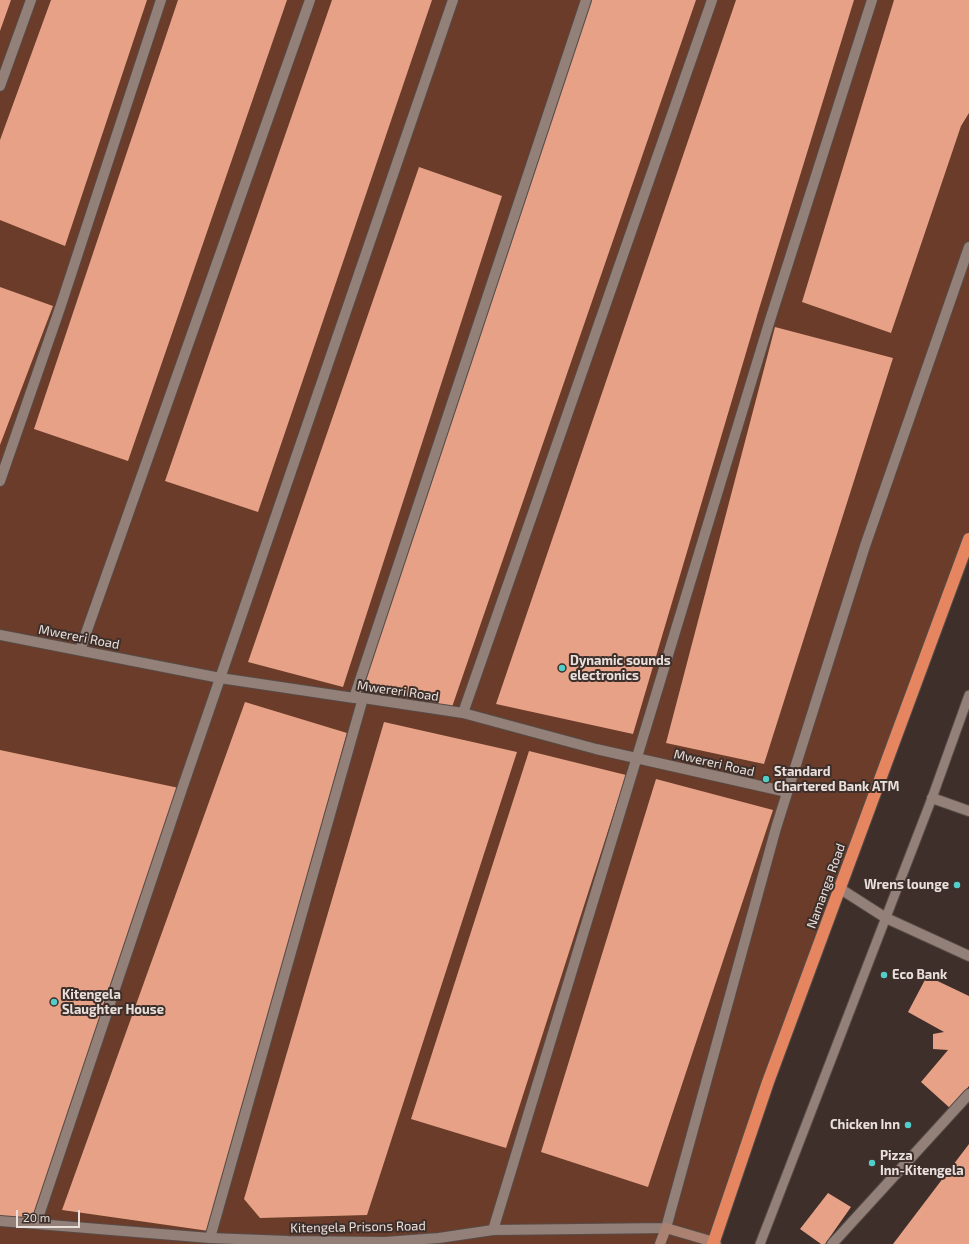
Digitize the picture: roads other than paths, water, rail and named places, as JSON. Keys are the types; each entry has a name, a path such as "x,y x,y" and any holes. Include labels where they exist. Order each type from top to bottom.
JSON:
{"highway":[{"name":"Namanga Road","path":"715,1243 768,1082 969,539"}],"street":[{"path":"0,86 31,0"},
{"path":"0,482 60,308 161,0"},
{"path":"80,650 310,0"},
{"path":"36,1224 220,678 453,0"},
{"path":"210,1238 358,698 586,0"},
{"path":"463,714 712,0"},
{"path":"493,1230 770,320 872,0"},
{"path":"660,1244 666,1228 776,828 865,546 969,247"},
{"name":"Mwereri Road","path":"0,635 220,678 463,714 637,759 788,792"},
{"path":"932,798 969,811"},
{"path":"840,888 886,918 969,956"},
{"path":"832,1244 969,1094"},
{"name":"Kitengela Prisons Road","path":"0,1221 181,1240 210,1238 288,1241 406,1242 493,1230 666,1228 715,1243"}],"lane":[{"path":"760,1244 932,798 969,695"}],"place":[{"name":"Dynamic sounds electronics","path":"562,668"},
{"name":"Standard Chartered Bank ATM","path":"766,779"},
{"name":"Wrens lounge","path":"957,885"},
{"name":"Eco Bank","path":"884,975"},
{"name":"Kitengela Slaughter House","path":"54,1002"},
{"name":"Chicken Inn","path":"908,1125"},
{"name":"Pizza Inn-Kitengela","path":"872,1163"}]}
